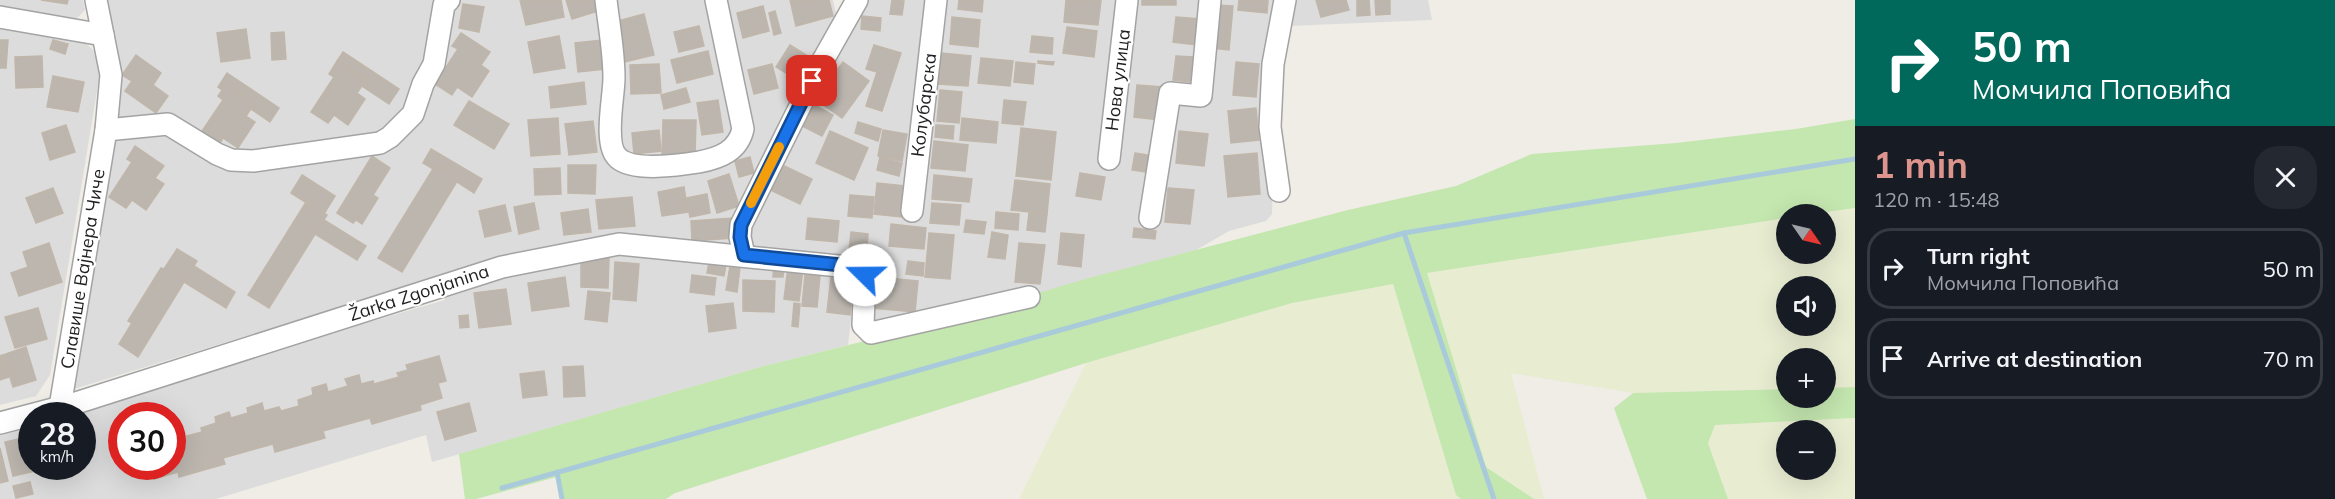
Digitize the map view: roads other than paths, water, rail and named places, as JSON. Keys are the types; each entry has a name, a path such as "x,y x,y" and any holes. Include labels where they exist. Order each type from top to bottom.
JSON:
{"street":[{"name":"Славише Вајнера Чиче","path":"61,402 106,130 111,75 96,0"},
{"path":"606,0 614,78 611,141 613,153 625,163 649,166 710,160 727,153 738,144 743,129 716,0"},
{"path":"744,255 740,237 741,225 822,62 843,10 857,0"},
{"name":"Колубарска","path":"912,211 936,0"},
{"name":"Нова улица","path":"1108,159 1127,0"},
{"path":"1150,218 1170,93 1201,96 1210,0"},
{"path":"1279,191 1270,127 1273,64 1285,0"},
{"path":"106,130 168,124 231,160 253,161 380,143 390,138 413,114 423,84 434,64 446,3"},
{"path":"0,17 103,35"},
{"name":"Žarka Zgonjanina","path":"76,402 502,267 620,244 859,268 865,275 863,325 871,333 1029,297"},
{"name":"Žarka Zgonjanina","path":"0,423 18,418"}],"waterway":[{"path":"502,488 1404,233 1855,159"},
{"path":"1404,233 1494,499"},
{"path":"557,472 562,499"}]}
